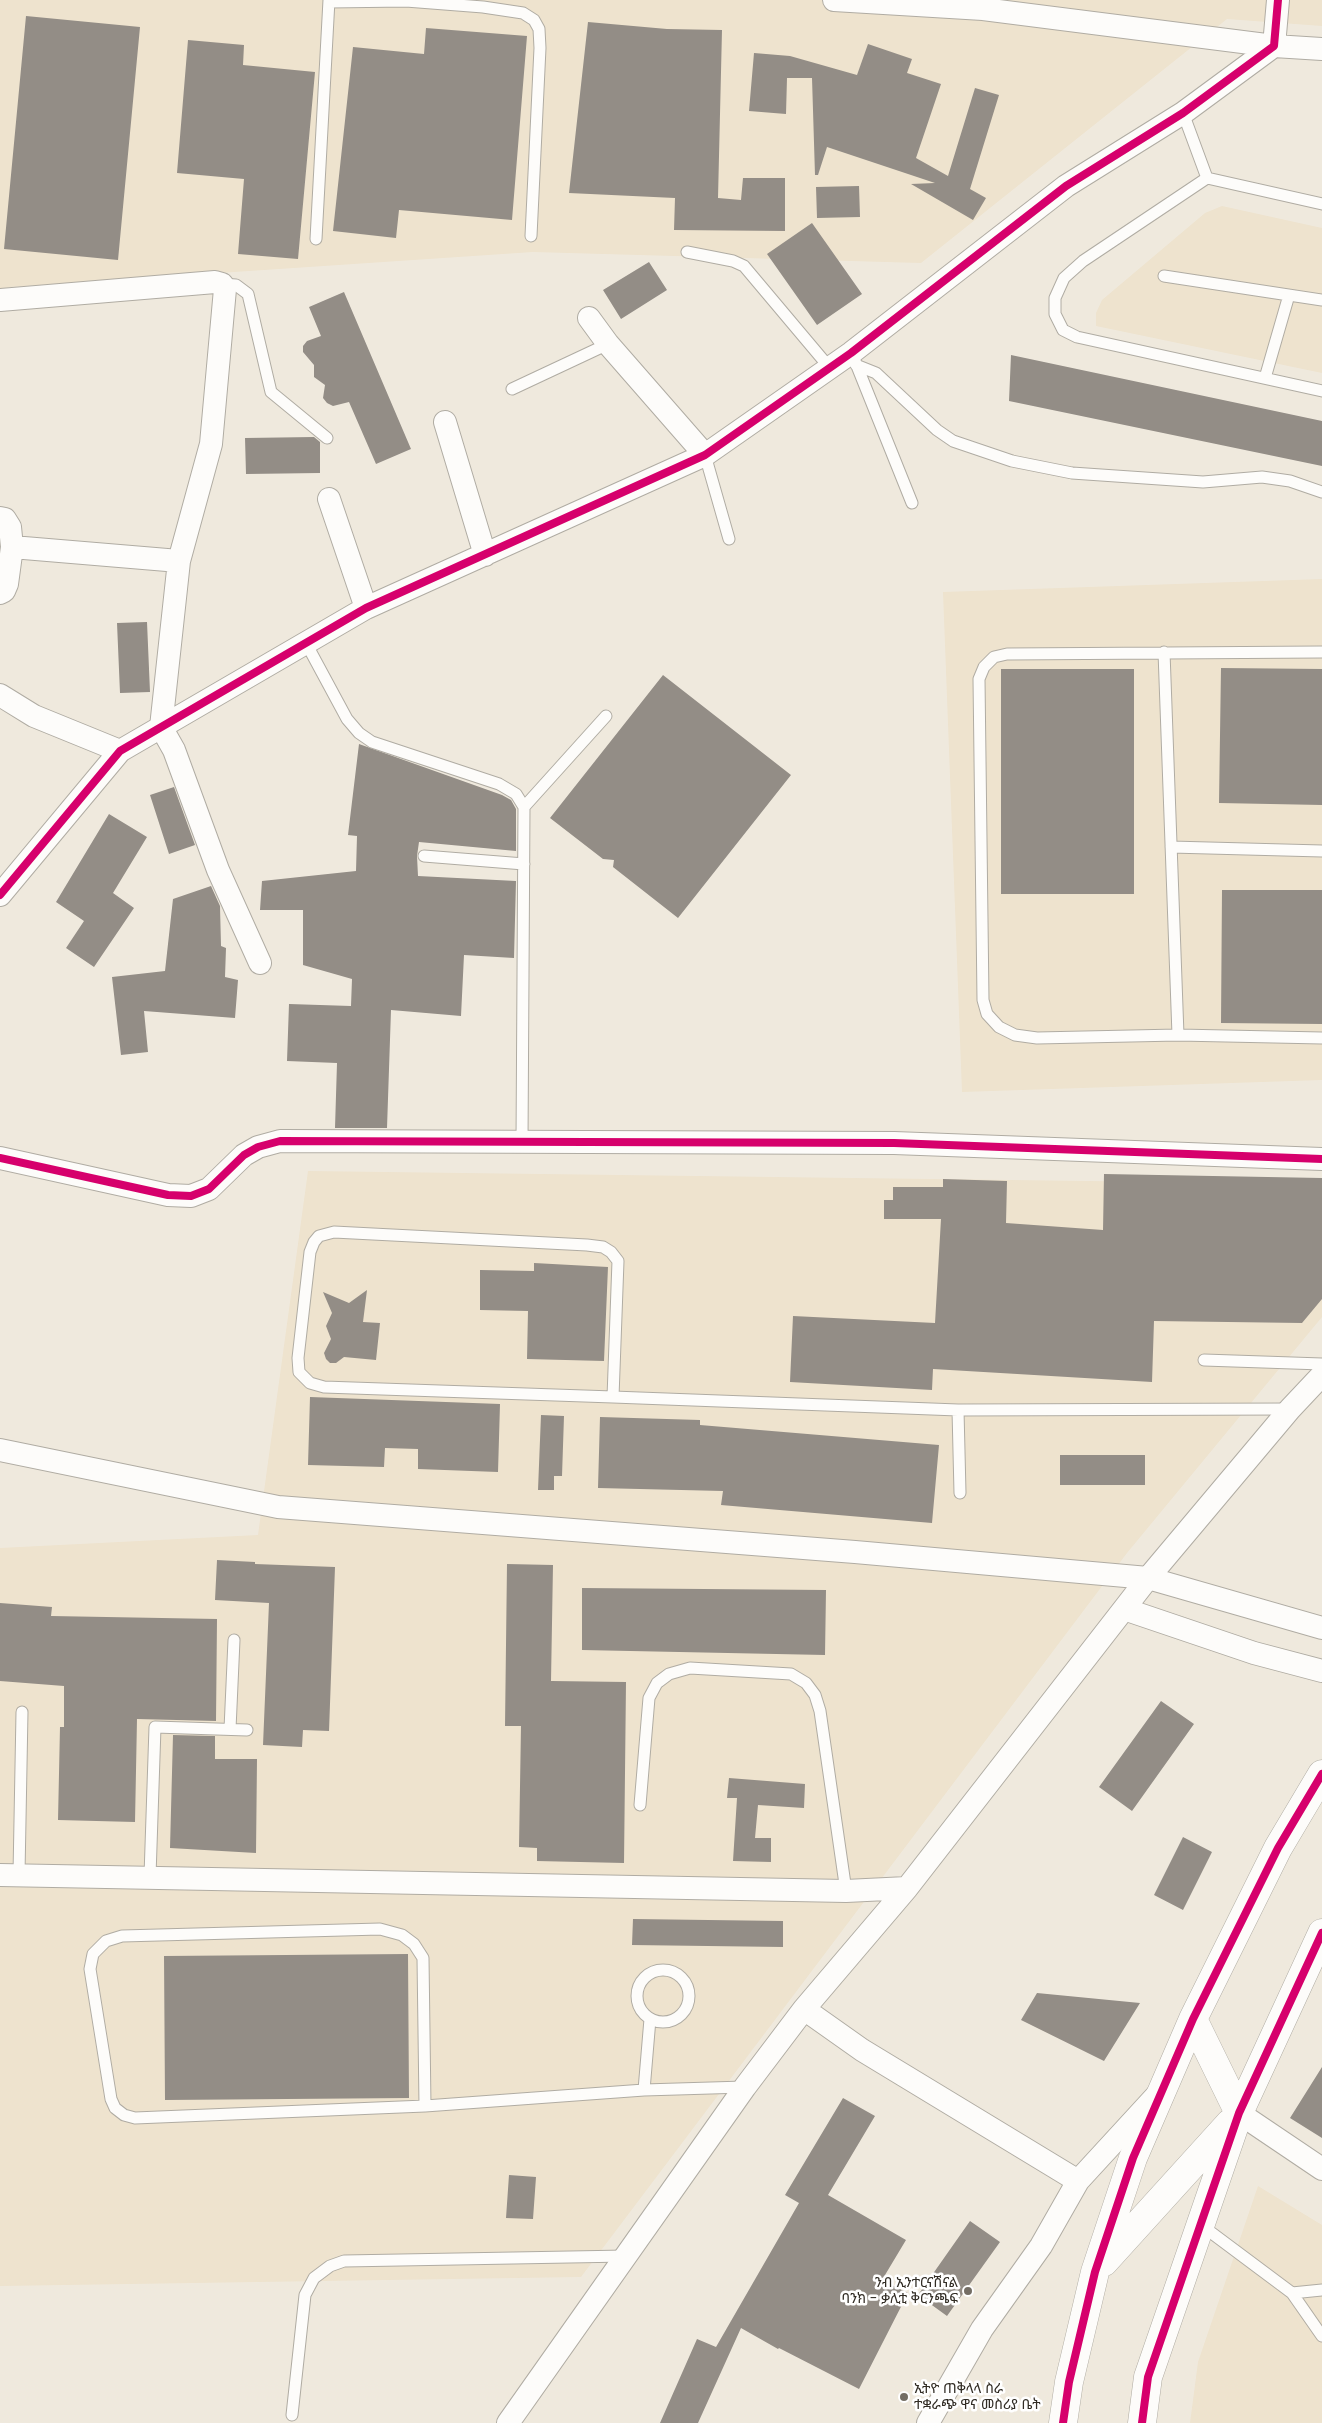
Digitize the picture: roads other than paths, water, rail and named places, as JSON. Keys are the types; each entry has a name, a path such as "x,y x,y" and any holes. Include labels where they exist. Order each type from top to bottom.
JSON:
{"main road":[{"path":"1063,2423 1069,2382 1095,2272 1133,2158 1193,2018 1278,1848 1322,1774"},
{"path":"1142,2423 1148,2376 1239,2113 1322,1933"},
{"path":"1193,2018 1239,2113"},
{"path":"1095,2272 1239,2113"}],"street":[{"path":"836,0 984,4 1274,46 1322,50"},
{"path":"0,895 120,750 366,608 705,456 829,367 854,359 1066,186 1183,112 1274,46 1278,0"},
{"path":"0,300 215,282 222,284 226,296 211,444 178,561 161,727 174,750 218,870 260,963"},
{"path":"589,318 608,344 705,456"},
{"path":"445,422 485,555"},
{"path":"329,499 366,608"},
{"path":"0,518 5,519 10,527 12,547 7,584 0,593"},
{"path":"12,547 178,561"},
{"path":"0,695 34,716 120,750"},
{"path":"0,1158 168,1195 190,1196 209,1189 244,1155 258,1147 280,1141 894,1143 1322,1159"},
{"path":"508,2423 745,2087 804,2010 907,1888 1148,1578 1290,1409 1322,1375"},
{"path":"0,1450 278,1507 855,1552 1148,1578 1322,1628"},
{"path":"1124,1609 1254,1653 1322,1672"},
{"path":"10,1874 846,1891 907,1888"},
{"path":"804,2010 862,2050 1078,2181"},
{"path":"928,2423 982,2329 1041,2246 1078,2181 1165,2086"},
{"path":"1239,2113 1322,2170"}],"lane":[{"path":"316,240 329,1 406,1 483,7 522,13 534,20 539,29 540,48 531,236"},
{"path":"1183,112 1207,178"},
{"path":"1322,204 1207,178 1083,261 1064,278 1055,298 1055,314 1063,330 1077,337 1322,391"},
{"path":"687,252 733,260 744,266 829,367"},
{"path":"1164,276 1322,300"},
{"path":"222,284 236,285 248,294 272,392 327,438"},
{"path":"1265,378 1289,295"},
{"path":"512,390 608,344"},
{"path":"854,359 876,373 937,430 953,441 1012,462 1072,472 1203,482 1262,477 1290,481 1322,492"},
{"path":"854,359 912,503"},
{"path":"705,456 729,538"},
{"path":"306,643 347,719 359,733 372,742 499,784 516,794 524,808 522,1142"},
{"path":"1164,652 1178,1034"},
{"path":"1322,652 1007,654 994,657 984,667 980,679 983,1000 987,1014 999,1027 1015,1034 1037,1038 1178,1034 1322,1038"},
{"path":"524,808 606,716"},
{"path":"1171,847 1322,851"},
{"path":"424,856 524,864"},
{"path":"613,1397 618,1261 612,1252 603,1247 588,1244 334,1232 319,1236 314,1242 310,1252 298,1358 299,1372 310,1382 324,1386 613,1397 958,1410 1290,1409"},
{"path":"1204,1360 1322,1364"},
{"path":"958,1410 960,1493"},
{"path":"230,1729 234,1640"},
{"path":"640,1806 649,1698 657,1683 669,1674 690,1668 791,1674 806,1683 815,1695 820,1711 846,1891"},
{"path":"10,1874 22,1712"},
{"path":"150,1876 155,1727 248,1730"},
{"path":"425,2106 423,1958 414,1944 402,1935 380,1929 122,1936 106,1942 93,1954 90,1969 111,2098 115,2108 124,2115 135,2118 425,2106 644,2090 745,2087"},
{"path":"656,1970 667,1970 676,1973 684,1980 689,1989 690,1999 686,2009 670,2021 660,2022 650,2018 642,2012 638,2003 637,1992 640,1983 647,1975 656,1970"},
{"path":"644,2090 650,2018"},
{"path":"1200,2224 1292,2294 1322,2336"},
{"path":"292,2415 305,2295 314,2278 330,2266 344,2261 626,2256"},
{"path":"1292,2294 1322,2290"}],"place":[{"name":"ንብ ኢንተርናሽናል ባንክ - ቃሊቲ ቅርንጫፍ","path":"968,2291"},
{"name":"ኢትዮ ጠቅላላ ስራ ተቋራጭ ዋና መስሪያ ቤት","path":"904,2397"}]}
